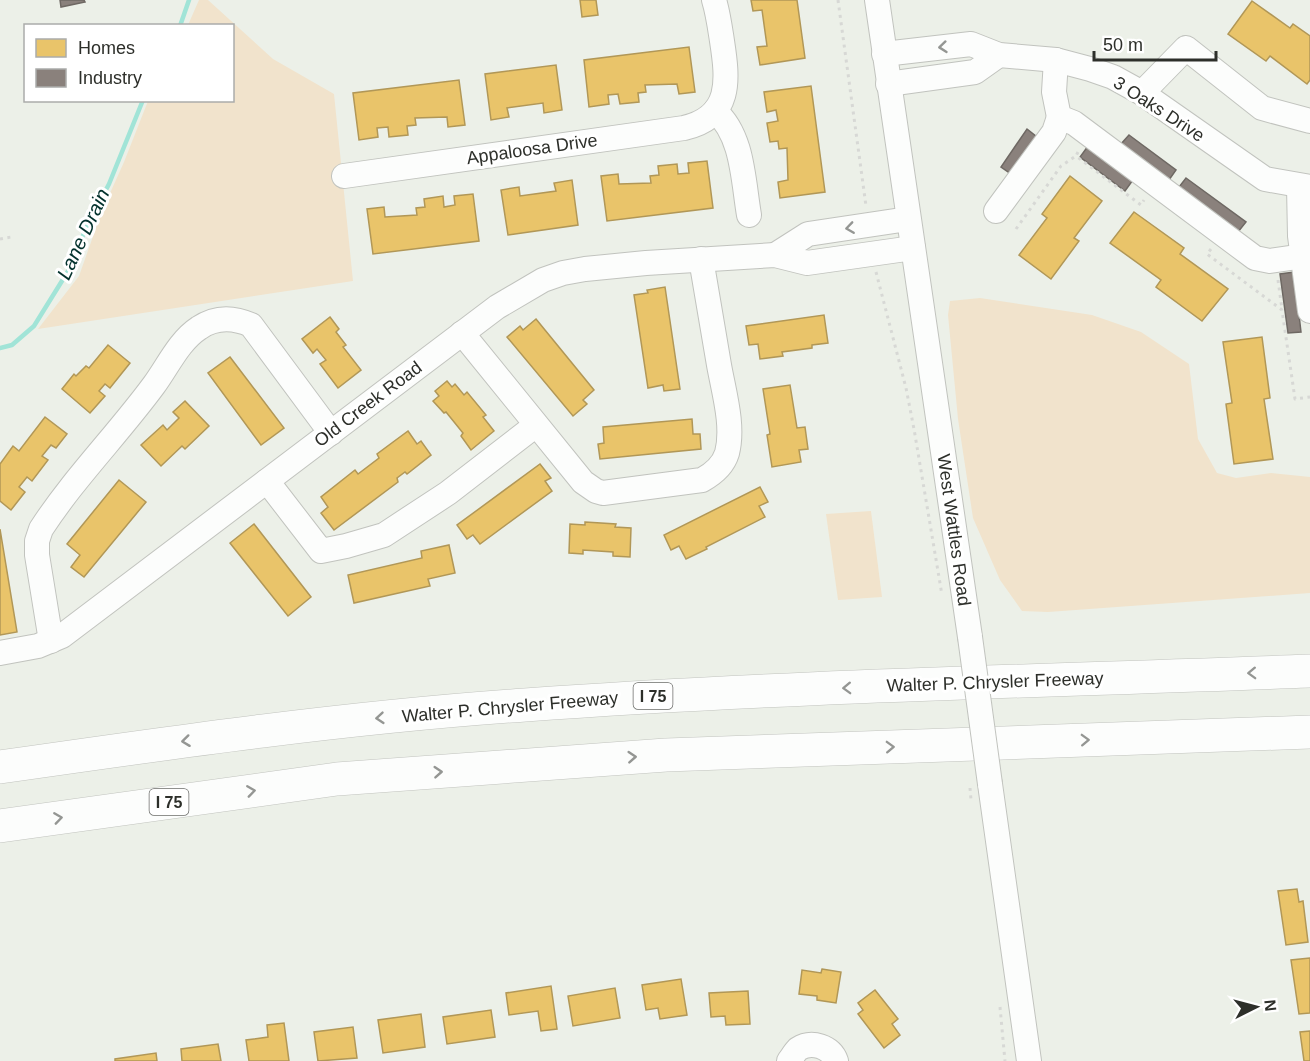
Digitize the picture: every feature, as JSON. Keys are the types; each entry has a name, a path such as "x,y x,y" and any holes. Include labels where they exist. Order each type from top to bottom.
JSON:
{"highway":[{"name":"Walter P. Chrysler Freeway","path":"0,767 316,724 522,705 708,693 1310,671"},
{"name":"I 75","path":"0,826 337,779 654,756 1310,732"}],"street":[{"path":"714,0 727,74 727,86 723,99 715,111 728,123 734,136 749,215"},
{"name":"West Wattles Road","path":"877,0 1029,1061"},
{"name":"3 Oaks Drive","path":"884,54 971,44 999,55 1056,60 1113,77 1142,93 1265,179 1304,187"},
{"path":"1142,93 1186,48 1262,108 1310,121"},
{"path":"888,84 975,72 999,55"},
{"path":"996,211 1054,132 1059,117 1054,92 1056,60"},
{"name":"Appaloosa Drive","path":"344,176 684,128 701,122 715,111"},
{"path":"1059,117 1074,123 1256,258 1264,261 1306,256"},
{"path":"1304,187 1310,311"},
{"name":"Old Creek Road","path":"775,255 808,234 908,219"},
{"name":"Old Creek Road","path":"0,653 51,641 79,624 462,333 519,292 543,280 563,273 646,263 775,255 807,263 913,248"},
{"path":"462,333 583,482 596,491 603,493 702,480 720,467 726,456 729,432 701,260"},
{"path":"51,641 37,555 37,541 41,529 153,385 178,349 198,328 209,322 229,319 250,325 331,433"},
{"path":"267,481 321,551 346,546 384,535 448,493 536,425"},
{"path":"789,1061 797,1050 813,1045 829,1051 836,1061"}],"path":[{"path":"838,0 868,216"},
{"path":"1016,229 1061,166 1076,156 1080,149"},
{"path":"1076,156 1141,205 1146,198"},
{"path":"0,239 11,237"},
{"path":"1212,248 1207,254 1282,310"},
{"path":"1275,260 1295,399 1310,397"},
{"path":"876,268 914,429 943,599"}],"shaded area":[{"path":"199,0 208,0 273,59 334,94 353,281 38,329 79,276 102,211 148,102 234,102 234,24 188,24"},
{"path":"980,298 1092,315 1141,332 1189,364 1198,439 1217,473 1236,478 1271,473 1310,477 1310,593 1048,612 1022,611 1000,580 973,518 958,419 948,315 950,301"},
{"path":"871,511 882,597 838,600 826,514"}],"building: Homes":[{"path":"580,0 596,0 598,15 582,17"},
{"path":"751,0 797,0 805,58 760,65 757,47 767,46 762,10 753,11"},
{"path":"1252,1 1290,28 1293,24 1310,36 1310,80 1307,84 1270,56 1266,61 1228,34"},
{"path":"689,47 695,92 679,94 677,84 645,85 646,92 638,93 639,102 620,104 618,94 608,95 609,104 589,107 584,60"},
{"path":"556,65 562,110 544,113 543,103 507,108 509,117 491,120 485,74"},
{"path":"459,80 465,125 448,127 447,117 415,118 416,125 407,126 408,135 389,137 388,127 377,128 378,137 359,140 353,93"},
{"path":"811,86 825,192 780,198 778,182 788,180 787,148 779,149 778,141 770,142 767,123 778,121 776,110 767,112 764,92"},
{"path":"707,161 713,208 607,221 601,176 618,174 619,184 651,183 650,176 659,175 658,166 677,164 678,174 689,173 688,163"},
{"path":"1070,176 1102,201 1074,238 1079,241 1051,279 1019,255 1047,218 1042,214"},
{"path":"572,180 578,225 508,235 501,190 519,187 520,196 556,191 554,183"},
{"path":"473,194 479,241 373,254 367,209 384,207 385,217 417,215 416,208 425,207 424,199 443,196 444,207 455,205 454,196"},
{"path":"1134,212 1184,248 1180,254 1228,289 1202,321 1156,287 1161,280 1110,243"},
{"path":"665,287 680,389 664,391 663,385 648,388 634,295"},
{"path":"824,315 828,343 812,345 812,348 782,352 783,356 760,359 758,344 749,345 746,326"},
{"path":"330,317 339,329 336,332 346,345 343,347 361,370 338,388 320,364 326,360 317,349 313,353 302,339"},
{"path":"536,319 594,390 583,400 587,404 573,416 507,337 520,326 523,330"},
{"path":"1262,337 1270,398 1264,399 1273,459 1234,464 1226,404 1232,403 1223,342"},
{"path":"108,345 130,363 110,388 105,384 99,391 105,396 90,413 62,389 74,374 76,376 86,366 89,368"},
{"path":"230,357 284,428 261,445 208,373"},
{"path":"447,381 452,387 455,384 464,395 467,392 486,415 483,417 494,431 471,450 461,436 463,433 446,412 444,413 433,401 439,396 435,391"},
{"path":"790,385 797,428 805,427 808,449 799,450 801,462 772,467 763,389"},
{"path":"185,401 209,426 185,449 182,446 161,466 141,445 163,425 167,430 179,418 173,412"},
{"path":"45,417 67,434 56,448 51,445 42,456 48,460 32,481 27,477 19,487 25,492 11,510 0,501 0,464 13,446 19,451"},
{"path":"692,419 693,434 700,434 701,449 600,459 598,444 604,443 603,427"},
{"path":"408,431 417,444 421,441 431,455 407,474 405,472 397,478 398,482 334,530 321,513 328,507 321,497 355,470 358,474 379,458 377,454"},
{"path":"540,464 551,478 545,481 552,491 480,544 473,535 467,539 457,525"},
{"path":"119,480 146,502 84,577 71,567 80,555 67,544"},
{"path":"760,487 768,502 759,506 765,517 686,559 679,546 671,550 664,535"},
{"path":"585,522 616,524 615,527 631,528 630,557 613,556 613,552 583,550 583,554 569,553 570,524 585,525"},
{"path":"254,524 311,597 288,616 230,543"},
{"path":"0,529 17,632 0,635"},
{"path":"449,545 455,573 428,579 430,586 354,603 348,575 422,558 421,551"},
{"path":"1297,889 1299,902 1303,901 1308,942 1286,945 1278,891"},
{"path":"1310,958 1310,1013 1299,1014 1291,960"},
{"path":"822,969 841,972 836,1003 817,1000 817,996 799,994 802,970 821,973"},
{"path":"681,979 687,1015 660,1019 658,1008 646,1010 642,985"},
{"path":"551,986 557,1029 541,1031 538,1011 509,1015 506,993"},
{"path":"615,988 620,1018 573,1026 568,996"},
{"path":"875,990 898,1019 892,1024 900,1035 884,1048 858,1014 863,1010 858,1003"},
{"path":"748,991 750,1024 726,1025 725,1016 711,1017 709,993"},
{"path":"491,1010 495,1037 447,1044 443,1017"},
{"path":"421,1014 425,1047 383,1053 378,1020"},
{"path":"284,1023 289,1061 249,1061 246,1040 268,1037 267,1025"},
{"path":"353,1027 357,1058 318,1061 314,1032"},
{"path":"1310,1031 1310,1061 1304,1061 1300,1032"},
{"path":"218,1044 221,1061 182,1061 181,1049"},
{"path":"156,1053 157,1061 115,1061 115,1059"}],"building: Industry":[{"path":"60,0 84,0 85,2 61,7"},
{"path":"1027,129 1037,137 1011,174 1001,167"},
{"path":"1129,135 1176,170 1169,180 1121,144"},
{"path":"1088,146 1133,180 1125,191 1080,157"},
{"path":"1186,178 1246,222 1238,232 1179,187"},
{"path":"1294,272 1301,332 1288,333 1280,274"}],"waterway":[{"name":"Lane Drain","path":"181,24 189,0"},
{"name":"Lane Drain","path":"0,348 12,345 34,326 70,268 86,228 109,184 142,102"}]}
